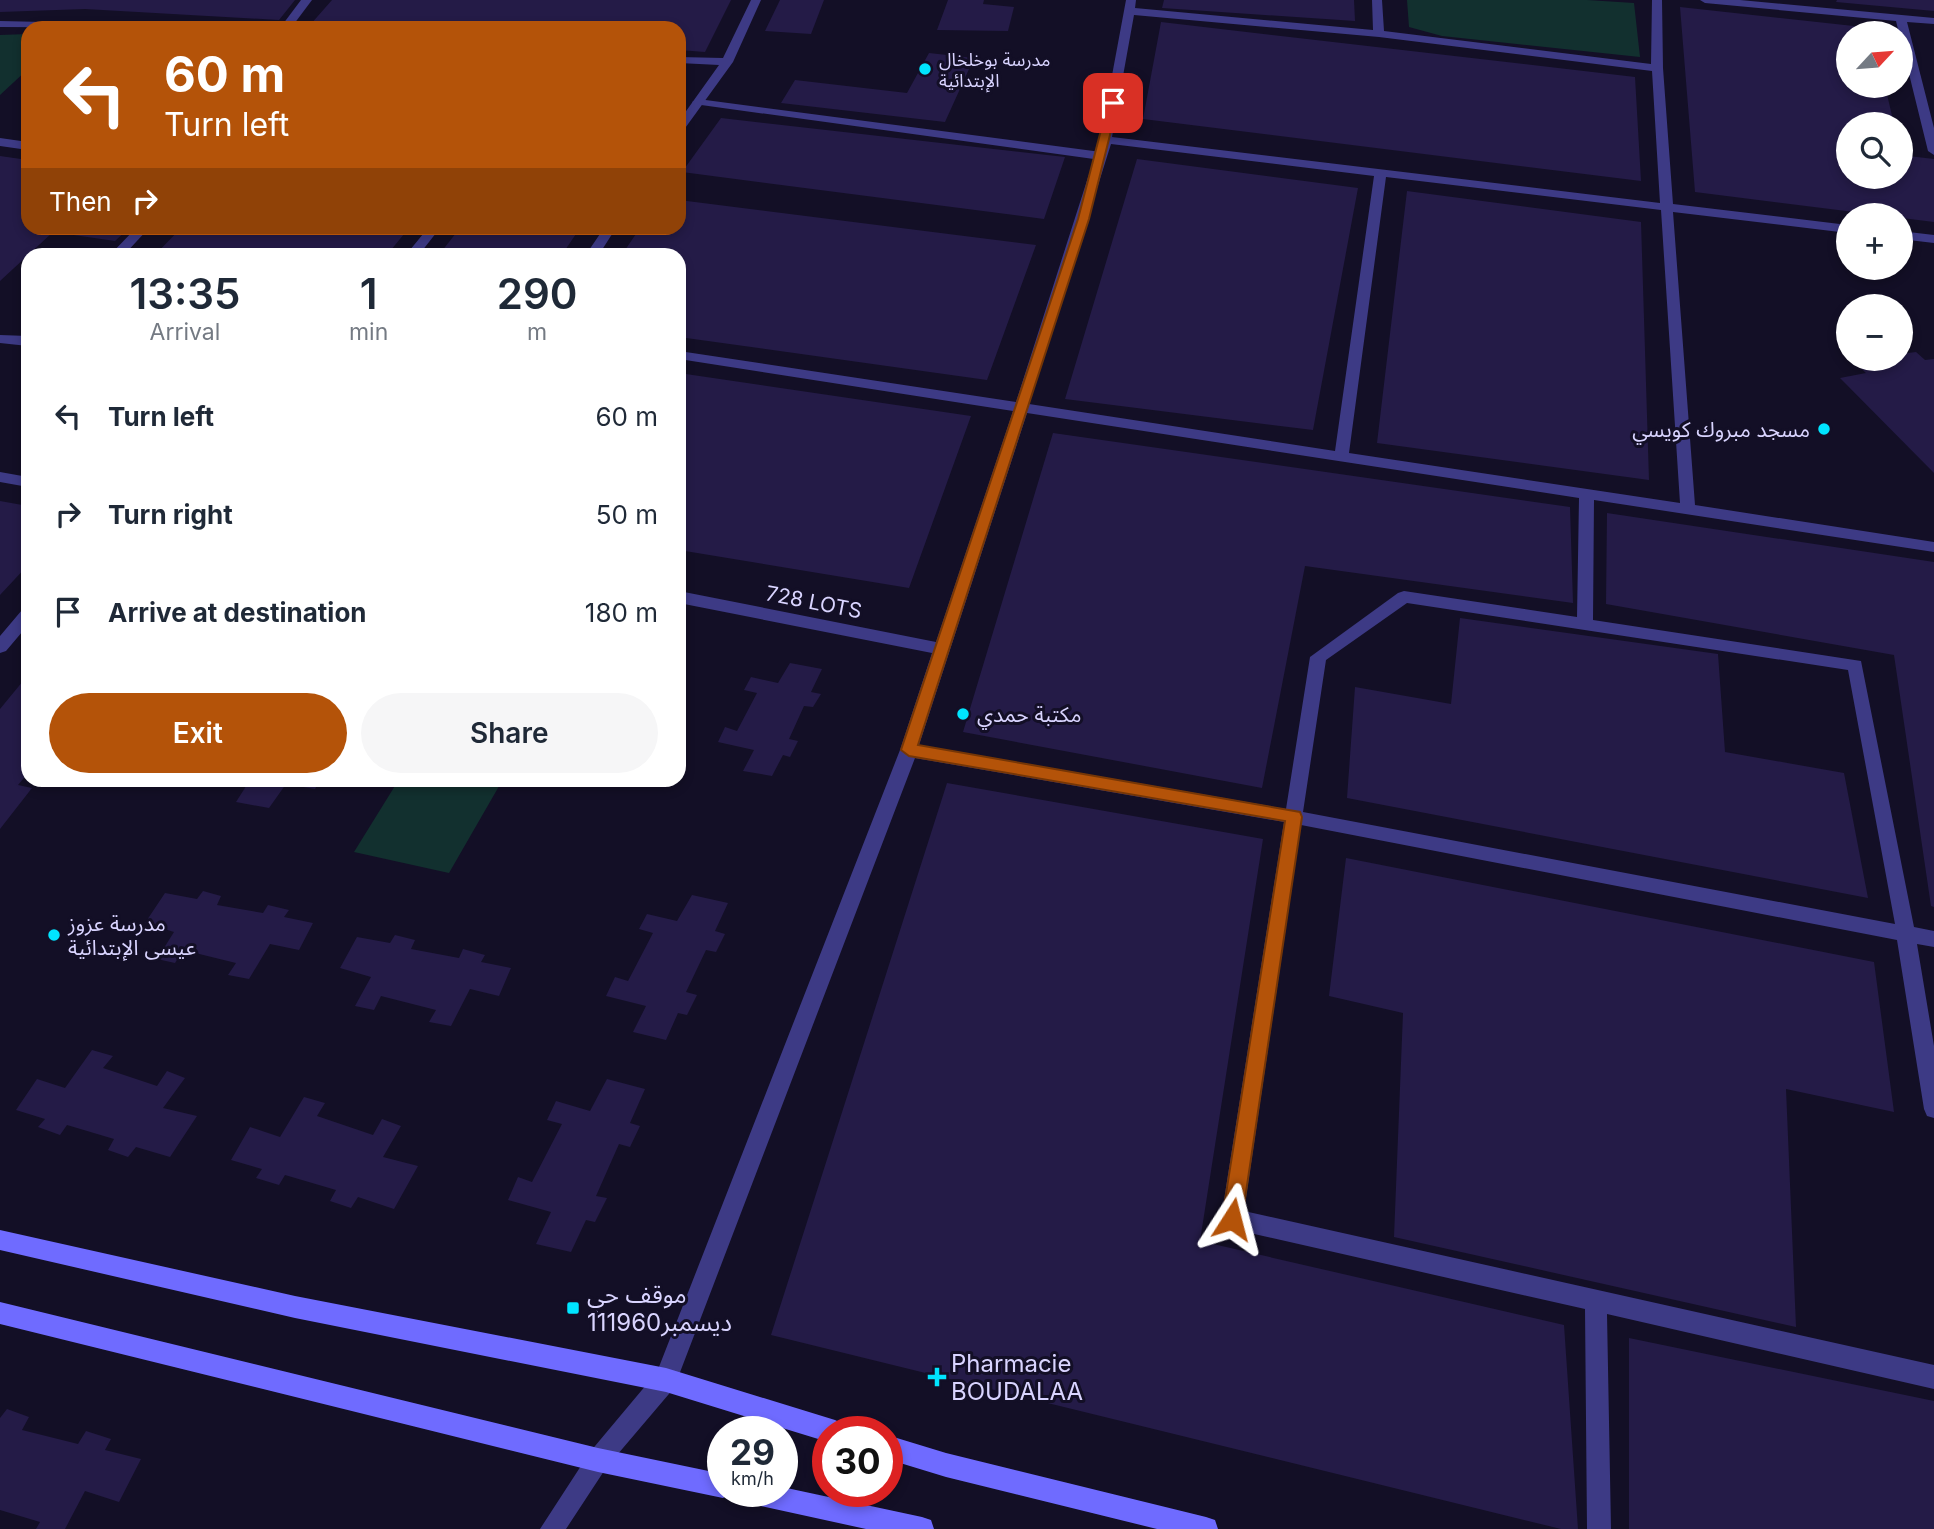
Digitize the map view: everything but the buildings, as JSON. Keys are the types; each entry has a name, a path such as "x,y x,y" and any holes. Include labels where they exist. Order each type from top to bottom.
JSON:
{"street":[{"path":"290,21 307,0"},
{"path":"686,120 727,62 756,0"},
{"path":"1377,0 1378,34"},
{"path":"1657,0 1657,68 1669,208 1688,511"},
{"path":"1705,0 1934,21"},
{"path":"552,1529 598,1460 666,1380 909,750 1103,148 1130,6 1657,68"},
{"path":"1900,17 1934,151"},
{"path":"0,24 21,24"},
{"path":"686,60 727,62"},
{"path":"698,103 1103,148 1380,175 1836,228"},
{"path":"0,142 21,145"},
{"path":"1341,457 1380,175"},
{"path":"123,248 136,235"},
{"path":"1913,237 1934,239"},
{"path":"0,339 21,341"},
{"path":"686,356 1934,547"},
{"path":"0,477 21,481"},
{"path":"1584,624 1587,496"},
{"path":"1934,1109 1906,934 1855,665 1404,597 1318,657 1232,1219 1934,1377"},
{"name":"728 LOTS","path":"686,598 941,649"},
{"path":"0,647 21,622"},
{"path":"909,750 1294,817 1934,939"},
{"path":"0,1240 296,1307 666,1380 812,1425"},
{"path":"1596,1300 1599,1529"},
{"path":"0,1313 598,1460 707,1483"},
{"path":"903,1452 946,1465 1206,1529"},
{"path":"798,1502 922,1529"}],"green space":[{"path":"1407,0 1587,0 1634,3 1640,57 1442,36 1409,27"},
{"path":"21,34 21,76 0,95 0,35"},
{"path":"394,787 499,787 449,873 354,852"}],"place":[{"name":"مدرسة بوخلخال الإبتدائية","path":"925,69"},
{"name":"مسجد مبروك كويسي","path":"1824,429"},
{"name":"مكتبة حمدي","path":"963,714"},
{"name":"مدرسة عزوز عيسى الإبتدائية","path":"54,935"},
{"name":"موقف حي 11ديسمبر1960","path":"573,1308"},
{"name":"Pharmacie BOUDALAA","path":"937,1377"}],"route":[{"path":"1113,103 1106,141 1083,219 909,750 1294,817 1232,1219"}]}
